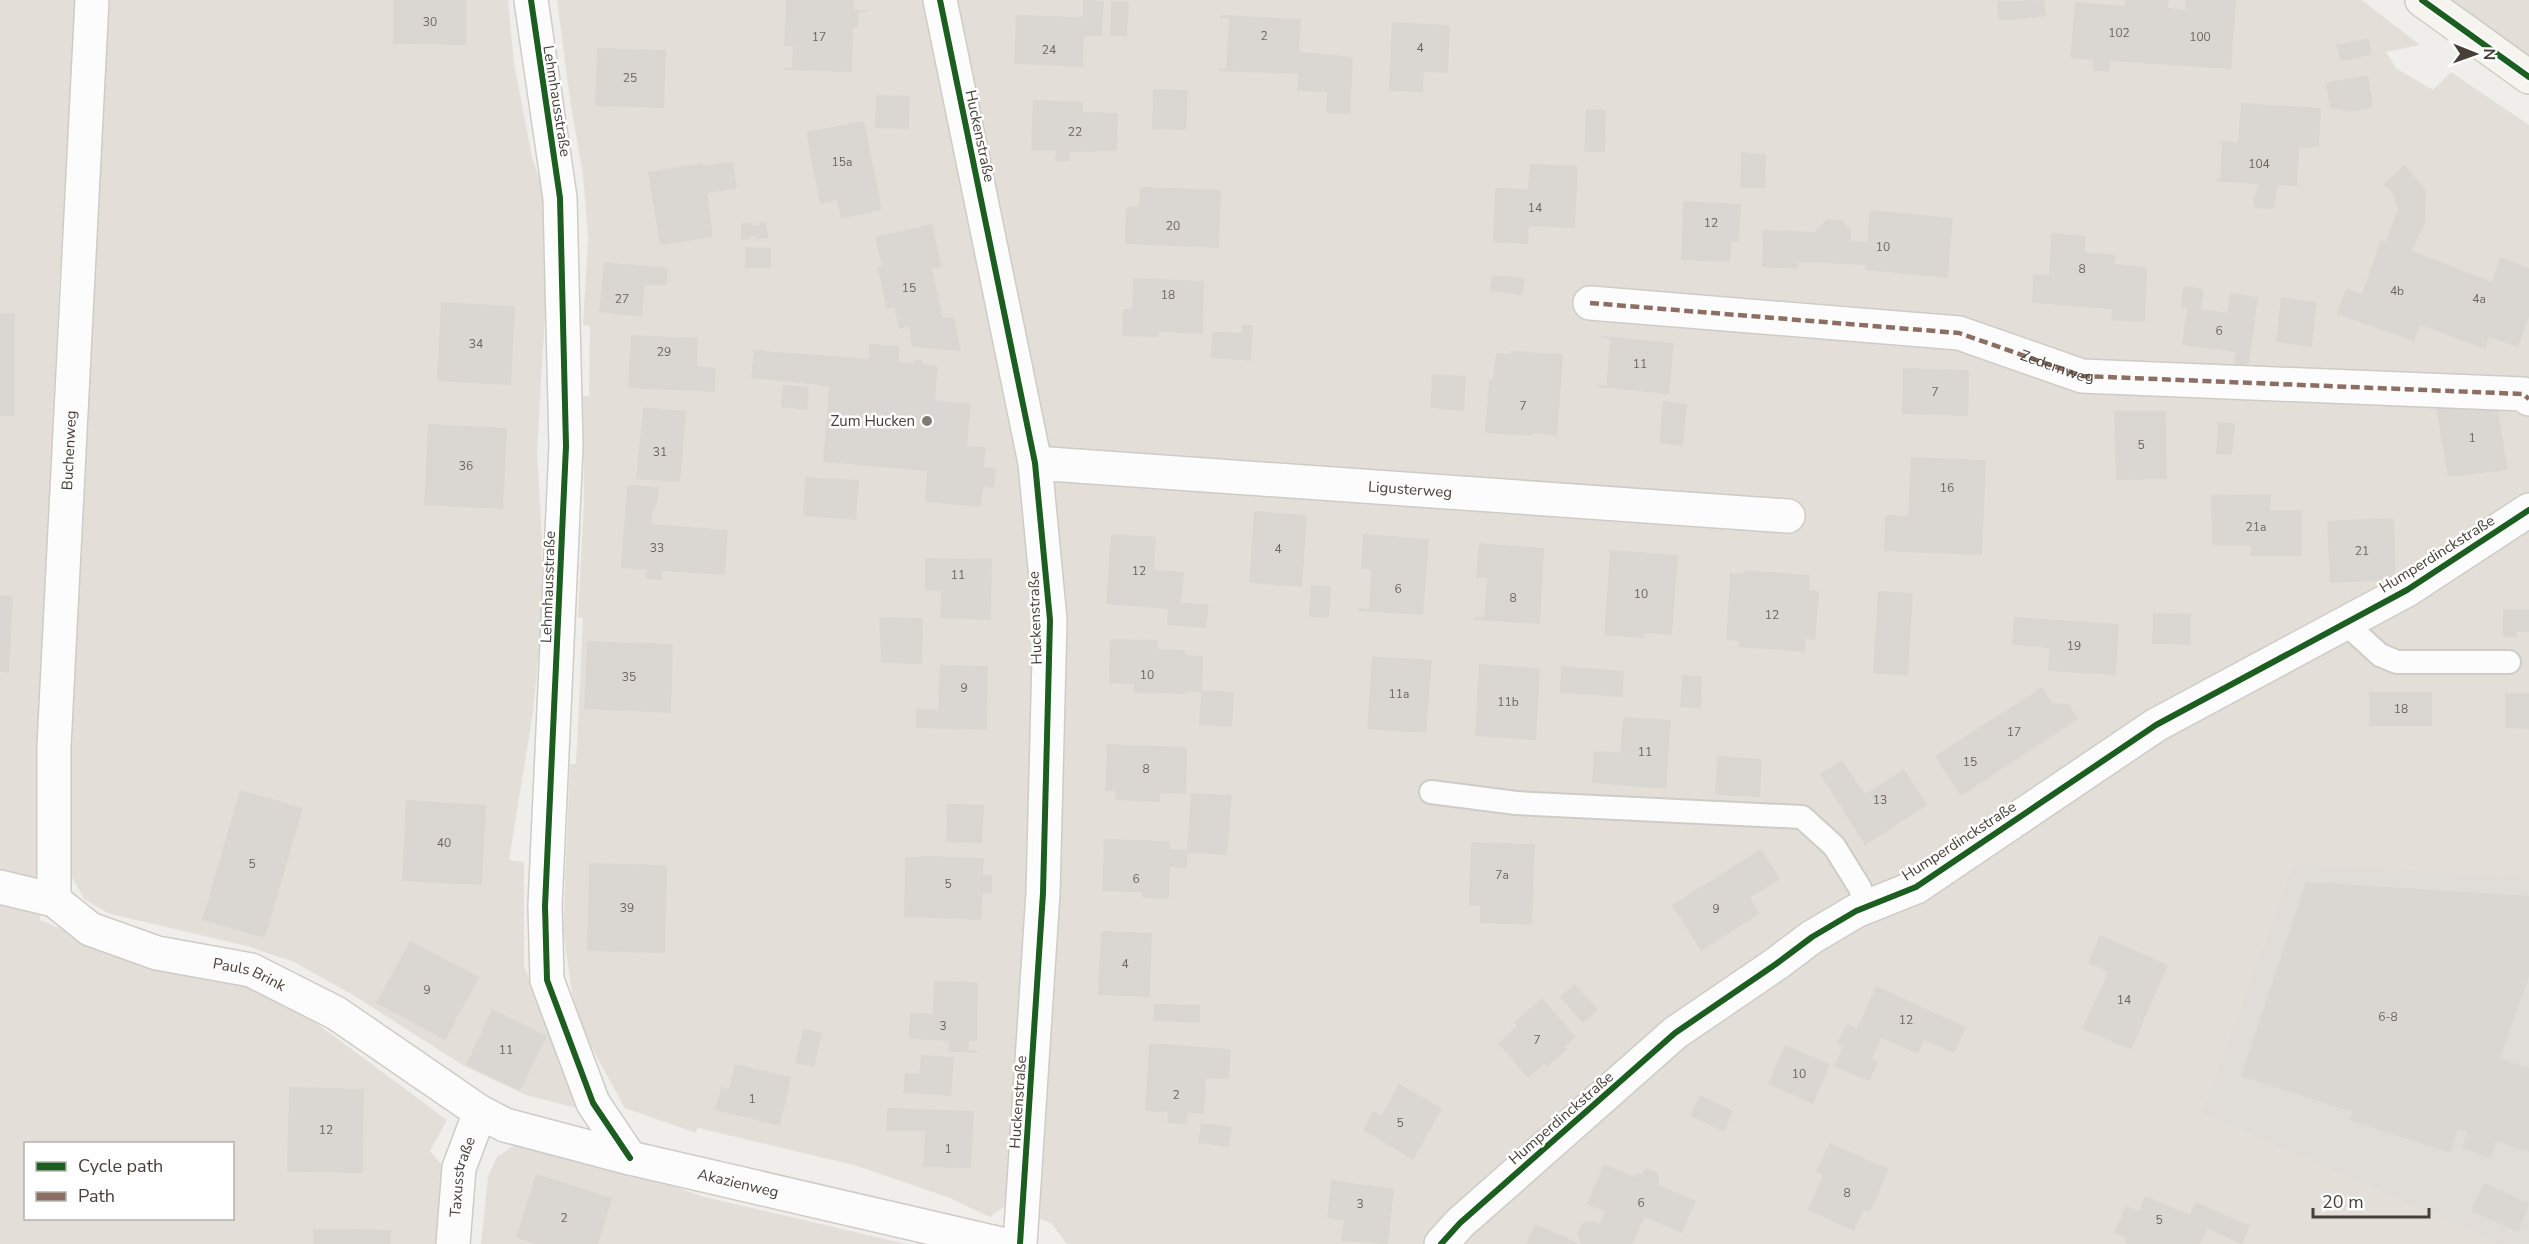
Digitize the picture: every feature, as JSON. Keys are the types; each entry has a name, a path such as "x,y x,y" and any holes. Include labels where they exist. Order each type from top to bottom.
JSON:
{"street":[{"name":"Buchenweg","path":"54,900 54,746 92,0"},
{"name":"Lehmhausstraße","path":"531,0 560,198 566,446 545,906 547,980 593,1103 630,1158"},
{"name":"Huckenstraße","path":"940,0 1035,463 1050,620 1043,893 1020,1244"},
{"path":"2422,0 2529,77"},
{"name":"Zedernweg","path":"1590,303 1959,333 2082,376 2523,394 2529,399"},
{"name":"Ligusterweg","path":"1035,463 1788,516"},
{"name":"Humperdinckstraße","path":"1441,1244 1460,1223 1675,1033 1812,937 1865,908 1916,887 2156,725 2407,590 2529,510"},
{"name":"Pauls Brink","path":"0,887 54,900 90,929 157,953 251,970 336,1012 480,1112"},
{"name":"Akazienweg","path":"480,1112 505,1125 630,1158 1001,1244"},
{"name":"Taxusstraße","path":"453,1244 459,1168 480,1112"}],"lane":[{"path":"2344,622 2380,655 2397,662 2509,662"},
{"path":"1431,792 1516,802 1802,817 1834,846 1860,888 1865,908"}],"shaded area":[{"path":"0,0 81,0 59,286 48,532 40,920 106,948 277,994 447,1120 430,1151 441,1164 447,1180 440,1244 0,1244"},
{"path":"105,0 508,0 514,63 532,157 551,215 537,451 542,539 541,629 533,712 509,860 524,862 524,967 545,1012 580,1109 526,1095 464,1066 353,995 294,962 247,946 110,914 84,899 68,870 70,757"},
{"path":"557,0 2362,0 2420,45 2386,52 2396,68 2433,90 2451,72 2529,125 2529,1244 1067,1244 1051,1223 1005,1206 990,1217 950,1198 854,1165 698,1128 696,1133 625,1108 583,1032 573,999 563,931 570,764 576,764 583,618 578,617 584,502 583,396 589,396 590,326 583,325 588,238 583,175 570,100"},
{"path":"2446,0 2529,0 2529,70"},
{"path":"2294,864 2529,878 2529,1244 2501,1244 2202,1113"},
{"path":"519,1142 597,1159 701,1196 906,1244 481,1244 488,1176 497,1157"}],"building":[{"path":"393,0 466,0 466,45 393,44"},
{"path":"786,0 854,0 854,10 867,10 867,12 859,12 858,27 853,27 852,72 783,70 783,68 792,68 793,46 784,46"},
{"path":"1083,0 1104,1 1102,36 1084,36 1083,67 1014,64 1016,15 1083,17"},
{"path":"2044,0 2046,16 1999,21 1997,1"},
{"path":"2125,0 2169,0 2168,8 2185,10 2186,0 2236,0 2231,69 2110,61 2109,72 2093,71 2093,60 2070,58 2075,2 2124,6"},
{"path":"1111,1 1129,2 1127,36 1110,36"},
{"path":"1220,15 1301,19 1299,52 1353,57 1350,114 1326,113 1327,92 1297,91 1298,74 1218,71 1218,68 1226,69 1229,18 1220,18"},
{"path":"1392,22 1450,25 1448,73 1424,72 1423,92 1389,91"},
{"path":"2369,38 2372,55 2340,61 2336,45"},
{"path":"597,48 666,50 664,108 595,106"},
{"path":"2368,75 2373,107 2351,112 2330,108 2326,83"},
{"path":"1153,89 1188,90 1186,130 1152,129"},
{"path":"876,95 910,96 909,129 875,128"},
{"path":"1033,100 1083,102 1083,112 1118,113 1117,151 1070,152 1070,161 1055,161 1056,151 1031,151"},
{"path":"2241,103 2321,108 2319,147 2299,148 2297,184 2306,187 2277,185 2275,206 2272,209 2256,208 2253,204 2258,184 2213,181 2220,179 2222,144 2218,143 2219,141 2238,142"},
{"path":"1586,109 1606,110 1605,152 1584,152"},
{"path":"864,121 882,210 841,219 837,200 820,204 806,132"},
{"path":"1741,152 1766,154 1765,188 1740,188"},
{"path":"733,162 737,188 707,193 713,237 660,245 648,172 702,163 703,166"},
{"path":"1530,164 1578,166 1575,228 1529,226 1528,244 1493,242 1495,188 1528,189"},
{"path":"2405,165 2426,191 2425,222 2412,251 2492,282 2500,257 2529,268 2529,317 2518,347 2489,337 2485,349 2420,325 2414,341 2337,314 2346,288 2362,294 2381,240 2386,242 2398,209 2392,192 2383,184"},
{"path":"1140,187 1221,190 1219,248 1125,244 1126,207 1139,207"},
{"path":"1683,201 1741,204 1739,242 1731,242 1730,262 1681,260"},
{"path":"1870,210 1953,218 1948,278 1865,270 1866,265 1799,262 1798,269 1762,267 1763,230 1815,232 1827,219 1841,220 1851,230 1851,241 1867,242"},
{"path":"758,222 766,222 768,238 756,239 756,236 750,236 750,239 741,240 741,223 751,223 755,226 760,224"},
{"path":"932,224 942,267 932,269 943,318 954,317 961,351 912,347 909,326 899,329 894,307 887,309 877,266 882,266 875,237"},
{"path":"2051,233 2086,236 2085,252 2116,255 2115,264 2147,267 2145,322 2111,320 2112,309 2032,303 2033,274 2049,275"},
{"path":"745,247 771,248 771,268 745,268"},
{"path":"604,262 668,268 667,285 645,285 642,317 599,312"},
{"path":"1492,275 1525,278 1523,295 1490,291"},
{"path":"1133,278 1204,281 1203,334 1159,332 1158,337 1122,336 1123,309 1132,309"},
{"path":"2183,286 2204,289 2201,309 2227,313 2230,293 2258,297 2248,371 2233,369 2236,352 2182,345 2187,308 2181,307"},
{"path":"2281,297 2317,302 2312,347 2276,342"},
{"path":"441,302 515,306 511,385 437,381"},
{"path":"0,313 15,313 15,416 0,416"},
{"path":"1242,325 1253,325 1251,361 1211,358 1212,332 1242,333"},
{"path":"631,335 698,338 697,366 716,368 715,392 628,388"},
{"path":"1602,336 1674,343 1669,394 1597,387 1597,385 1606,386 1610,339 1602,338"},
{"path":"869,344 899,346 899,362 914,363 915,359 922,360 922,364 938,366 935,400 971,404 967,446 986,447 984,467 996,468 994,488 983,487 981,507 925,502 927,471 823,462 829,386 751,378 754,350 869,359"},
{"path":"1511,351 1563,354 1557,440 1556,435 1485,433 1489,380 1493,380 1496,353 1510,354"},
{"path":"1903,368 1969,370 1968,416 1902,414"},
{"path":"1432,374 1466,376 1464,411 1430,408"},
{"path":"783,385 809,387 807,410 781,407"},
{"path":"1663,401 1687,404 1683,446 1659,443"},
{"path":"2435,402 2497,406 2508,470 2448,477"},
{"path":"643,407 686,411 680,482 636,479"},
{"path":"2114,411 2166,411 2167,479 2116,480"},
{"path":"2218,422 2235,423 2232,455 2216,454"},
{"path":"428,424 507,428 503,509 424,505"},
{"path":"1911,457 1986,460 1982,555 1884,551 1885,515 1908,516"},
{"path":"805,477 859,480 856,520 803,516"},
{"path":"627,485 659,487 657,507 653,507 652,524 728,530 725,575 662,571 662,580 646,579 647,570 621,568"},
{"path":"2271,494 2270,510 2302,510 2302,556 2250,556 2251,545 2212,545 2211,495"},
{"path":"1254,511 1307,515 1302,587 1249,583"},
{"path":"2394,518 2396,580 2330,583 2327,521"},
{"path":"1111,534 1156,537 1154,570 1184,572 1181,603 1209,604 1206,628 1167,625 1168,609 1106,604"},
{"path":"1363,534 1429,539 1423,615 1358,611 1358,608 1369,609 1371,569 1361,569"},
{"path":"1479,543 1544,548 1540,624 1474,620 1474,617 1484,618 1487,578 1476,578"},
{"path":"1610,550 1678,555 1672,635 1644,633 1644,638 1604,635"},
{"path":"925,558 992,559 991,620 940,618 941,591 925,591"},
{"path":"1744,570 1810,575 1809,590 1819,591 1815,640 1806,639 1805,652 1739,647 1739,641 1726,640 1730,573 1743,574"},
{"path":"1311,585 1331,586 1329,618 1309,617"},
{"path":"1878,591 1913,593 1908,676 1873,673"},
{"path":"0,595 13,596 9,673 0,672"},
{"path":"2503,609 2529,609 2529,632 2517,632 2517,637 2503,637"},
{"path":"2153,613 2191,614 2191,645 2152,644"},
{"path":"879,617 923,618 922,664 881,663"},
{"path":"2014,617 2119,624 2116,675 2048,671 2049,648 2012,645"},
{"path":"1110,639 1158,640 1158,649 1185,650 1185,655 1203,656 1202,690 1234,692 1232,727 1199,725 1201,692 1133,693 1134,684 1109,683"},
{"path":"587,641 673,644 671,713 584,709"},
{"path":"1372,656 1432,660 1426,733 1367,729"},
{"path":"1479,664 1540,668 1536,740 1475,736"},
{"path":"940,665 988,666 987,730 916,728 916,709 938,710"},
{"path":"1561,666 1624,671 1623,697 1560,693"},
{"path":"1682,675 1702,676 1701,708 1680,707"},
{"path":"2042,687 2052,703 2069,704 2078,719 1961,796 1935,756"},
{"path":"2369,692 2432,692 2432,726 2369,726"},
{"path":"2505,693 2529,693 2529,729 2505,728"},
{"path":"1623,717 1671,720 1666,789 1592,783 1594,751 1620,753"},
{"path":"1107,744 1187,747 1186,794 1160,793 1160,802 1115,800 1116,791 1105,791"},
{"path":"1717,756 1762,759 1760,797 1715,795"},
{"path":"1842,760 1865,794 1904,769 1927,805 1865,845 1820,774"},
{"path":"240,790 303,808 265,938 202,920"},
{"path":"1191,793 1232,795 1227,855 1188,853 1187,868 1170,867 1169,899 1142,898 1142,892 1102,891 1104,839 1170,841 1170,849 1187,850"},
{"path":"406,800 486,805 482,885 402,881"},
{"path":"947,804 984,805 982,843 946,842"},
{"path":"1471,842 1535,844 1532,925 1480,923 1480,906 1469,906"},
{"path":"1761,849 1780,879 1750,898 1760,913 1701,951 1672,905"},
{"path":"905,857 984,858 983,875 992,875 992,894 983,893 981,920 904,917"},
{"path":"589,863 667,865 665,953 587,951"},
{"path":"2306,882 2529,896 2529,976 2500,1058 2529,1068 2529,1152 2496,1141 2491,1158 2462,1148 2467,1132 2458,1129 2450,1153 2350,1120 2352,1112 2241,1076"},
{"path":"1101,931 1152,933 1150,997 1098,995"},
{"path":"2100,935 2168,965 2131,1050 2082,1029 2108,972 2088,963"},
{"path":"410,941 479,977 445,1040 376,1003"},
{"path":"934,981 978,982 977,1041 969,1041 969,1050 978,1051 978,1053 948,1052 949,1041 909,1039 910,1013 933,1014"},
{"path":"1575,984 1598,1010 1583,1023 1560,997"},
{"path":"1876,986 1966,1027 1954,1053 1924,1040 1918,1054 1881,1038 1872,1059 1878,1062 1870,1081 1834,1067 1843,1046 1837,1044 1847,1023 1857,1028"},
{"path":"1542,998 1576,1037 1564,1047 1567,1049 1547,1067 1544,1064 1528,1078 1498,1043 1517,1026 1513,1023"},
{"path":"1154,1004 1200,1005 1200,1023 1153,1021"},
{"path":"492,1009 547,1036 520,1091 466,1065"},
{"path":"803,1029 822,1033 814,1067 795,1063"},
{"path":"1149,1043 1231,1049 1229,1079 1206,1078 1204,1114 1188,1113 1187,1124 1167,1123 1168,1112 1145,1111"},
{"path":"1785,1045 1830,1064 1813,1104 1768,1084"},
{"path":"921,1055 954,1057 951,1096 903,1093 905,1073 919,1074"},
{"path":"735,1064 791,1077 780,1126 715,1110 721,1087 729,1089"},
{"path":"1399,1084 1442,1108 1413,1160 1363,1130 1373,1111 1381,1116"},
{"path":"289,1087 364,1089 363,1173 287,1172"},
{"path":"1700,1095 1733,1111 1724,1132 1690,1116"},
{"path":"887,1108 974,1111 971,1168 923,1167 925,1131 886,1131"},
{"path":"1201,1123 1232,1127 1229,1147 1198,1143"},
{"path":"1830,1143 1889,1169 1870,1212 1864,1210 1854,1231 1808,1210 1823,1175 1816,1172"},
{"path":"1604,1164 1635,1177 1636,1173 1641,1175 1646,1168 1658,1173 1659,1185 1696,1201 1682,1233 1645,1217 1632,1244 1582,1244 1577,1235 1582,1223 1592,1221 1599,1224 1605,1212 1587,1204"},
{"path":"536,1174 612,1198 598,1244 536,1244 516,1238"},
{"path":"1331,1180 1394,1189 1388,1244 1341,1241 1344,1221 1327,1218"},
{"path":"2484,1183 2529,1203 2519,1232 2471,1211"},
{"path":"2145,1196 2190,1215 2196,1202 2250,1226 2242,1244 2207,1229 2200,1244 2129,1244 2125,1242 2127,1238 2114,1233 2126,1205 2139,1211"},
{"path":"1535,1224 1577,1242 1578,1244 1526,1244"},
{"path":"313,1229 391,1230 391,1244 313,1244"}],"marked path":[{"path":"1590,303 1959,333 2082,376 2523,394 2529,399"}],"cycle path":[{"path":"531,0 560,198 566,446 545,906 547,980 593,1103 630,1158"},
{"path":"940,0 1035,463 1050,620 1043,893 1020,1244"},
{"path":"2422,0 2529,77"},
{"path":"1441,1244 1460,1223 1675,1033 1812,937 1856,911 1916,887 2156,725 2407,590 2529,510"}],"place":[{"name":"Zum Hucken","path":"927,421"}]}
